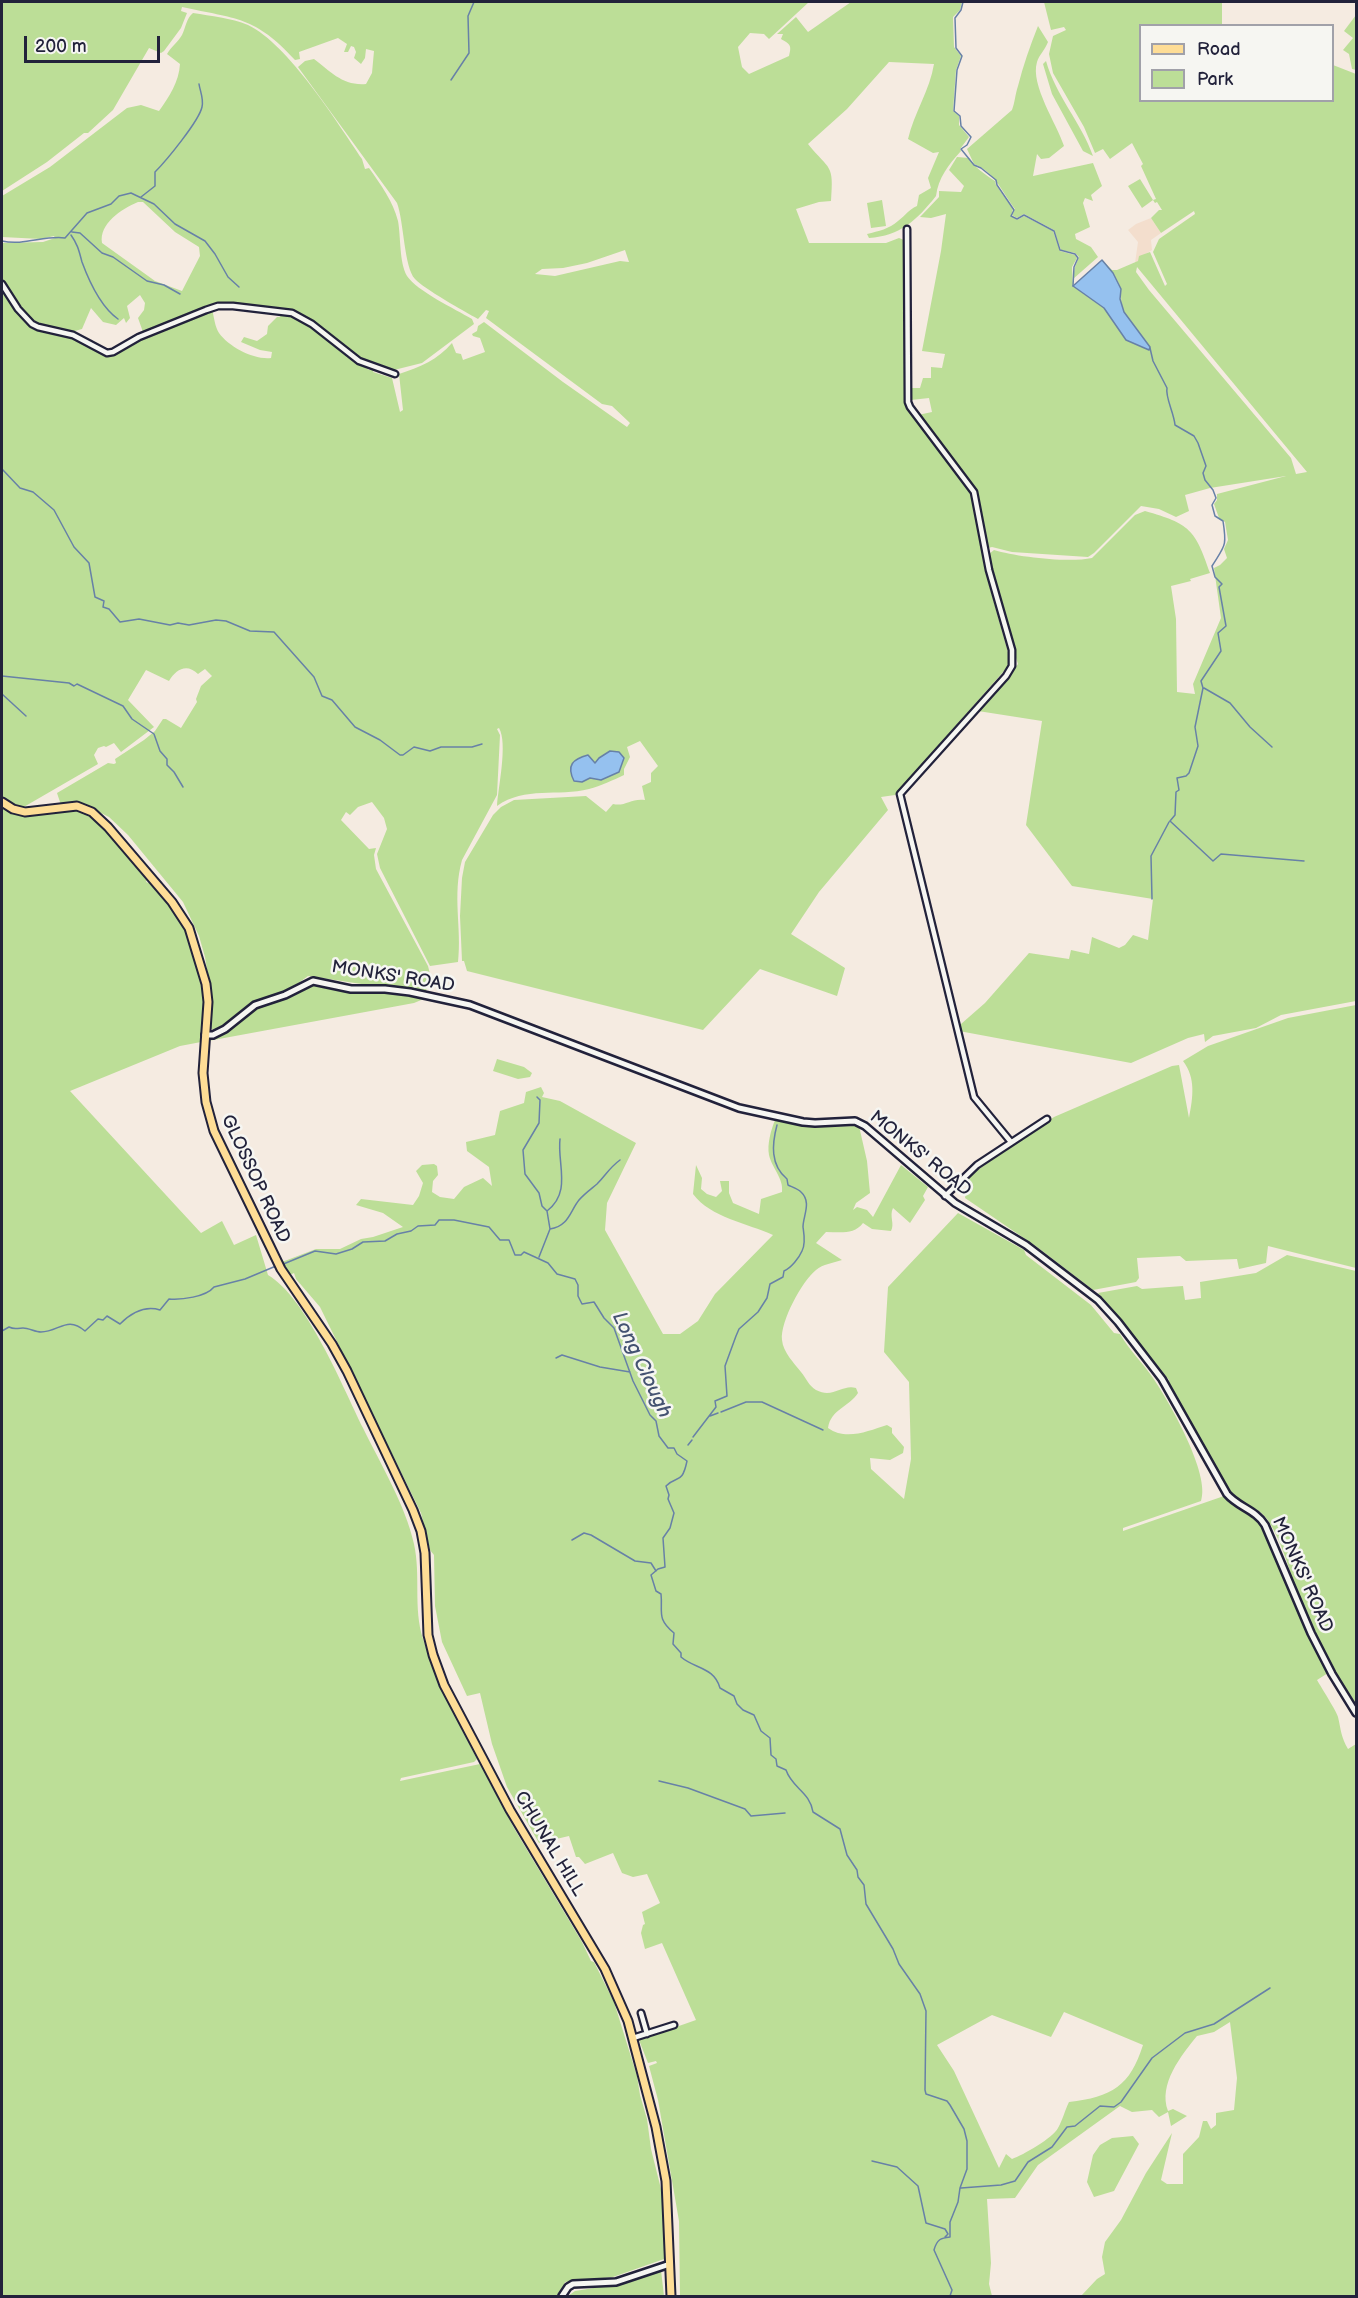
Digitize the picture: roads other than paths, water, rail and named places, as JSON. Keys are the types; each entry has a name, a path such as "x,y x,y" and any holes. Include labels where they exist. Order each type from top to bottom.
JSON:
{"main road":[{"name":"GLOSSOP ROAD","path":"2,802 13,809 25,812 70,806 82,807 98,816 172,902 189,928 206,984 203,1065 205,1094 216,1135 275,1257 336,1350 384,1446"},
{"name":"CHUNAL HILL","path":"384,1446 410,1501 424,1541 428,1635 444,1685 500,1792 605,1969 622,2005 656,2127 666,2181 671,2296"}],"street":[{"path":"907,229 908,402 974,492 989,570 1013,658 1006,676 900,794 974,1097 1011,1142"},
{"path":"2,284 14,304 32,324 73,335 107,353 139,337 203,311 218,306 232,306 296,315 312,324 359,361 395,374"},
{"name":"MONKS' ROAD","path":"205,1035 214,1035 228,1028 255,1005 285,995 313,981 351,989 410,992 470,1005 739,1108 815,1124 844,1121 860,1123 875,1133 945,1196 963,1209 1026,1245 1077,1283 1109,1311 1162,1379 1227,1494 1236,1503 1257,1515 1265,1525 1311,1633 1356,1713"},
{"path":"945,1196 966,1174 1047,1119"},
{"path":"641,2013 647,2034"},
{"path":"633,2038 674,2025"},
{"path":"562,2296 573,2284 616,2282 670,2264"}],"water":[{"path":"1102,260 1113,273 1121,289 1120,299 1124,312 1150,347 1149,350 1126,340 1104,308 1073,286"},
{"path":"610,751 619,752 624,758 619,772 601,780 590,778 582,782 574,781 571,767 578,758 588,755 595,763"}],"waterway":[{"path":"451,80 469,53 468,16 474,2"},
{"path":"963,2 955,18 956,48 962,56 957,70 954,111 960,116 961,126 971,137 967,145 961,149 974,165 996,180 1014,210 1011,216 1017,219 1024,215 1054,231 1060,250 1075,254 1078,258 1074,267 1073,286"},
{"path":"141,197 155,186 155,172 181,141 200,113 203,101 199,84"},
{"path":"2,241 65,238 87,213 111,204 119,196 131,193 154,204 175,224 205,241 228,277 239,287"},
{"path":"72,232 80,233 102,253 113,257 147,281 164,285 180,294"},
{"path":"71,235 96,293 106,308 118,319"},
{"path":"1150,348 1153,361 1167,388 1175,425 1194,436 1198,443 1206,466 1203,473 1205,480 1216,498 1212,505 1215,516 1223,521 1225,536 1222,549 1212,566 1215,577 1222,584 1219,587 1226,626 1218,633 1221,651 1201,681 1203,688 1195,727 1198,746 1189,773 1177,778 1179,790 1176,792 1175,815 1170,821 1213,861 1221,854 1304,861"},
{"path":"2,469 20,488 33,492 54,510 74,547 89,563 95,597 104,601 103,607 109,609 120,622 139,619 170,625 178,623 189,625 216,620 226,621 250,631 274,632 314,677 322,696 332,700 355,727 380,740 400,755 414,747 430,751 441,747 472,747 482,744"},
{"path":"2,676 69,683 74,686 77,684 123,706 132,719 154,734 160,751 167,759 167,765 183,787"},
{"path":"1204,688 1230,703 1250,727 1272,747"},
{"path":"2,694 26,716"},
{"path":"1152,899 1151,856 1169,822"},
{"path":"537,1097 540,1100 539,1123 523,1150 525,1174 539,1193 542,1206 547,1211 550,1229 539,1257"},
{"path":"693,1437 716,1407 715,1401 727,1396 725,1366 739,1329 758,1312 767,1298 770,1284 783,1277 784,1271 799,1257 803,1248 806,1200 800,1191 788,1185 787,1179 775,1161 773,1147 777,1125"},
{"path":"547,1211 555,1203 561,1186 560,1139"},
{"path":"550,1229 561,1225 581,1198 620,1160"},
{"name":"Long Clough","path":"281,1265 315,1251 336,1254 352,1249 363,1242 385,1241 418,1226 435,1225 439,1220 454,1220 489,1227 500,1240 509,1240 515,1255 521,1255 524,1252 548,1263 557,1274 575,1279 582,1304 594,1302 604,1318 614,1328 633,1381 650,1415 656,1421 659,1436 668,1448 674,1448 677,1454 687,1461 681,1477 666,1486 674,1513 670,1528 663,1538 665,1567 651,1575 656,1591 661,1594 663,1619 674,1633 673,1644 681,1653 681,1657 709,1672 720,1688 734,1696 737,1704 743,1710 754,1715 761,1731 770,1738 771,1755 776,1759 777,1766 786,1770 792,1781 805,1795 813,1812 840,1829 847,1855 864,1885 866,1904 893,1949 899,1964 920,1994 926,2011 926,2094 947,2101 964,2129 967,2141 967,2169 950,2222 950,2237 936,2243 934,2250 952,2290 950,2296"},
{"name":"Long Clough","path":"2,1331 9,1327 41,1332 68,1324 79,1326 85,1331 98,1319 103,1320 107,1316 120,1324 143,1309 160,1310 169,1299 199,1295 214,1287 245,1279 276,1266"},
{"path":"556,1358 562,1355 600,1367 630,1372"},
{"path":"721,1412 746,1402 762,1402 823,1430"},
{"path":"710,1416 718,1413"},
{"path":"688,1445 692,1440"},
{"path":"572,1540 584,1533 591,1535 635,1561 651,1563 656,1571"},
{"path":"659,1781 688,1788 745,1809 751,1816 785,1813"},
{"path":"961,2188 1001,2185 1015,2181 1028,2162 1052,2147 1067,2127 1075,2126 1100,2106 1114,2107 1121,2102 1152,2058 1185,2033 1214,2024 1270,1988"},
{"path":"872,2161 897,2167 918,2186 926,2223 945,2229 948,2234 945,2237"}]}
